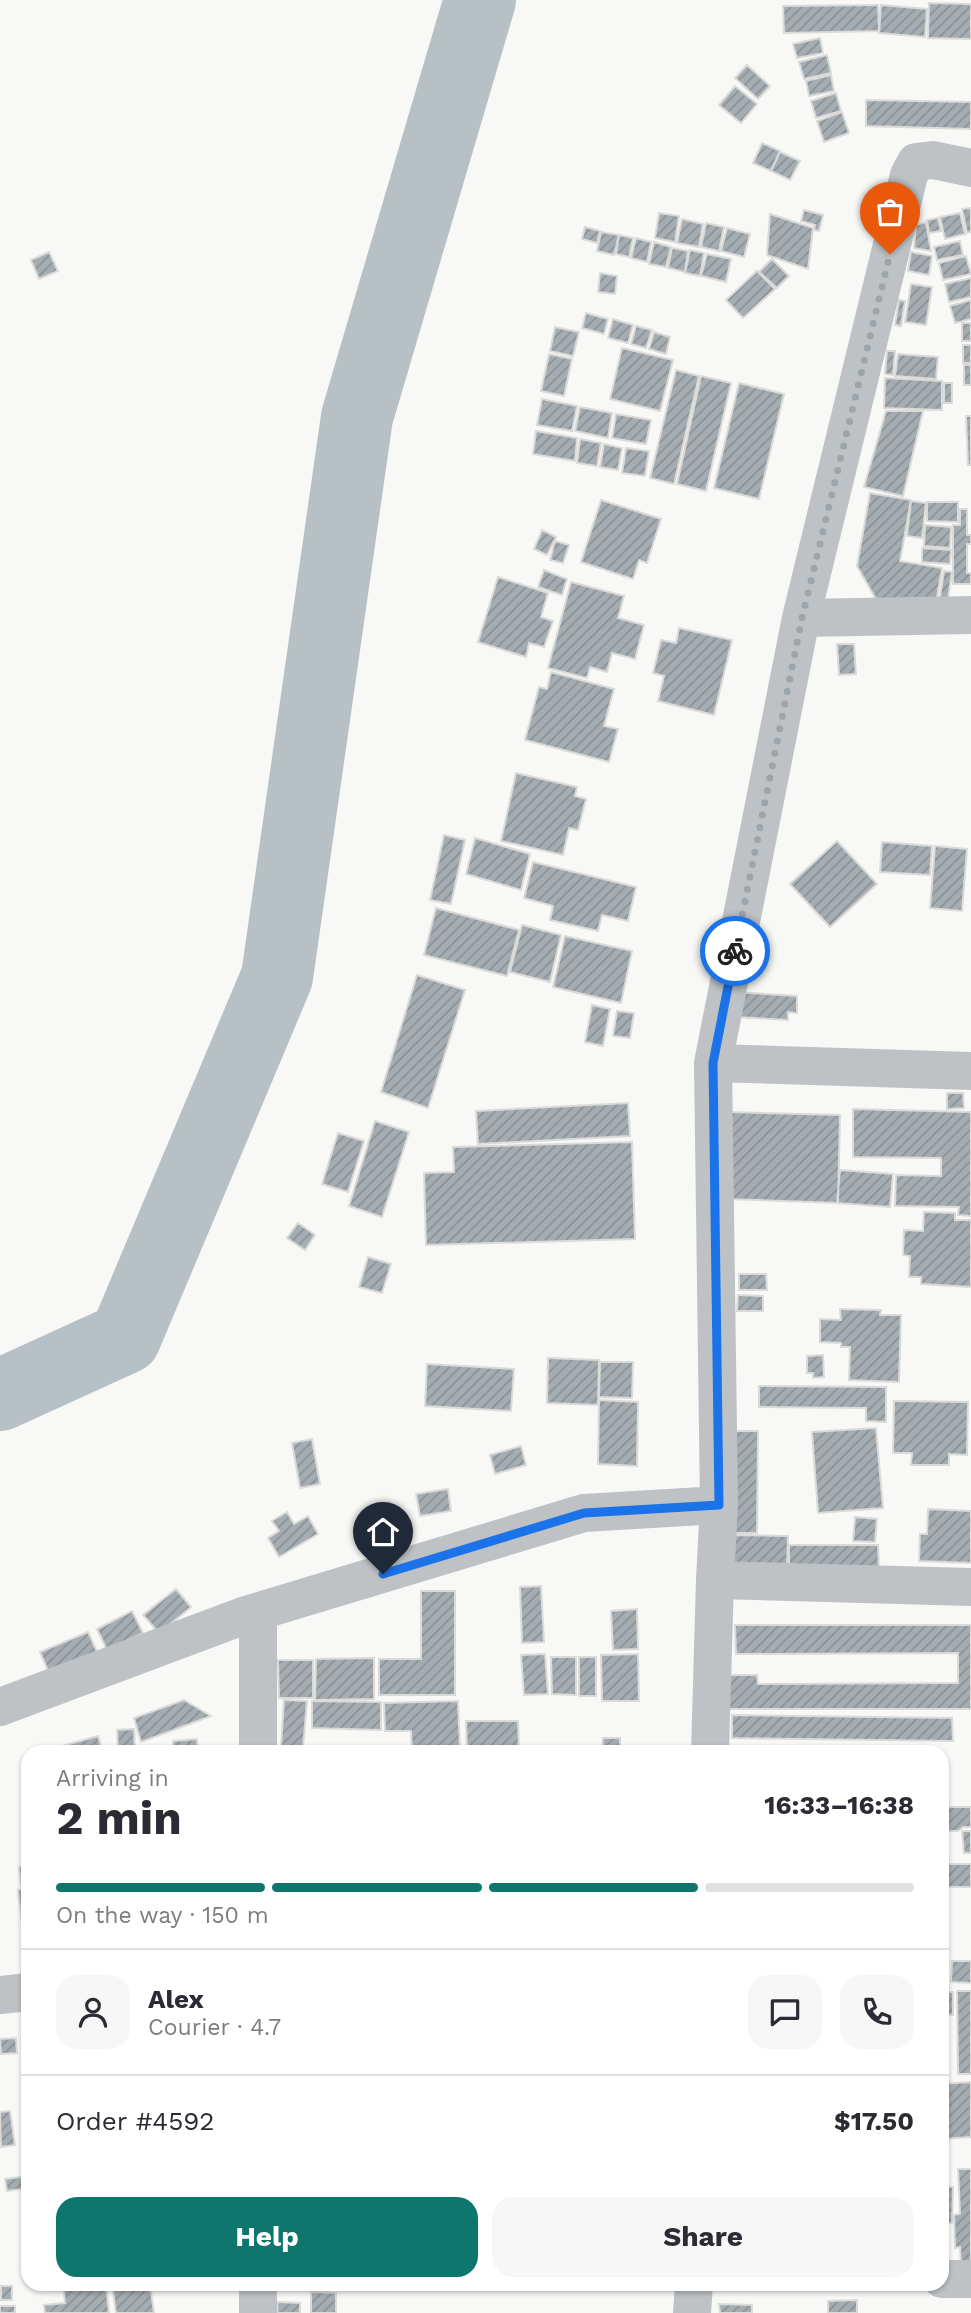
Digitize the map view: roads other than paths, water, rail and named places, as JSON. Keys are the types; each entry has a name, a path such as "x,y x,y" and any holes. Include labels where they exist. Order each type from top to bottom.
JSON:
{"street":[{"path":"710,1745 719,1505 713,1063 802,618 909,176 916,162 933,160 971,168"},
{"path":"802,618 971,615"},
{"path":"713,1063 971,1071"},
{"path":"0,1707 258,1612 584,1513 719,1505"},
{"path":"715,1580 971,1587"},
{"path":"258,1612 258,1745"},
{"path":"0,1995 21,1993"},
{"path":"949,2279 971,2280"},
{"path":"258,2291 258,2313"},
{"path":"692,2313 694,2291"}],"waterway":[{"path":"0,1395 125,1338 277,977 357,417 480,0"}]}
